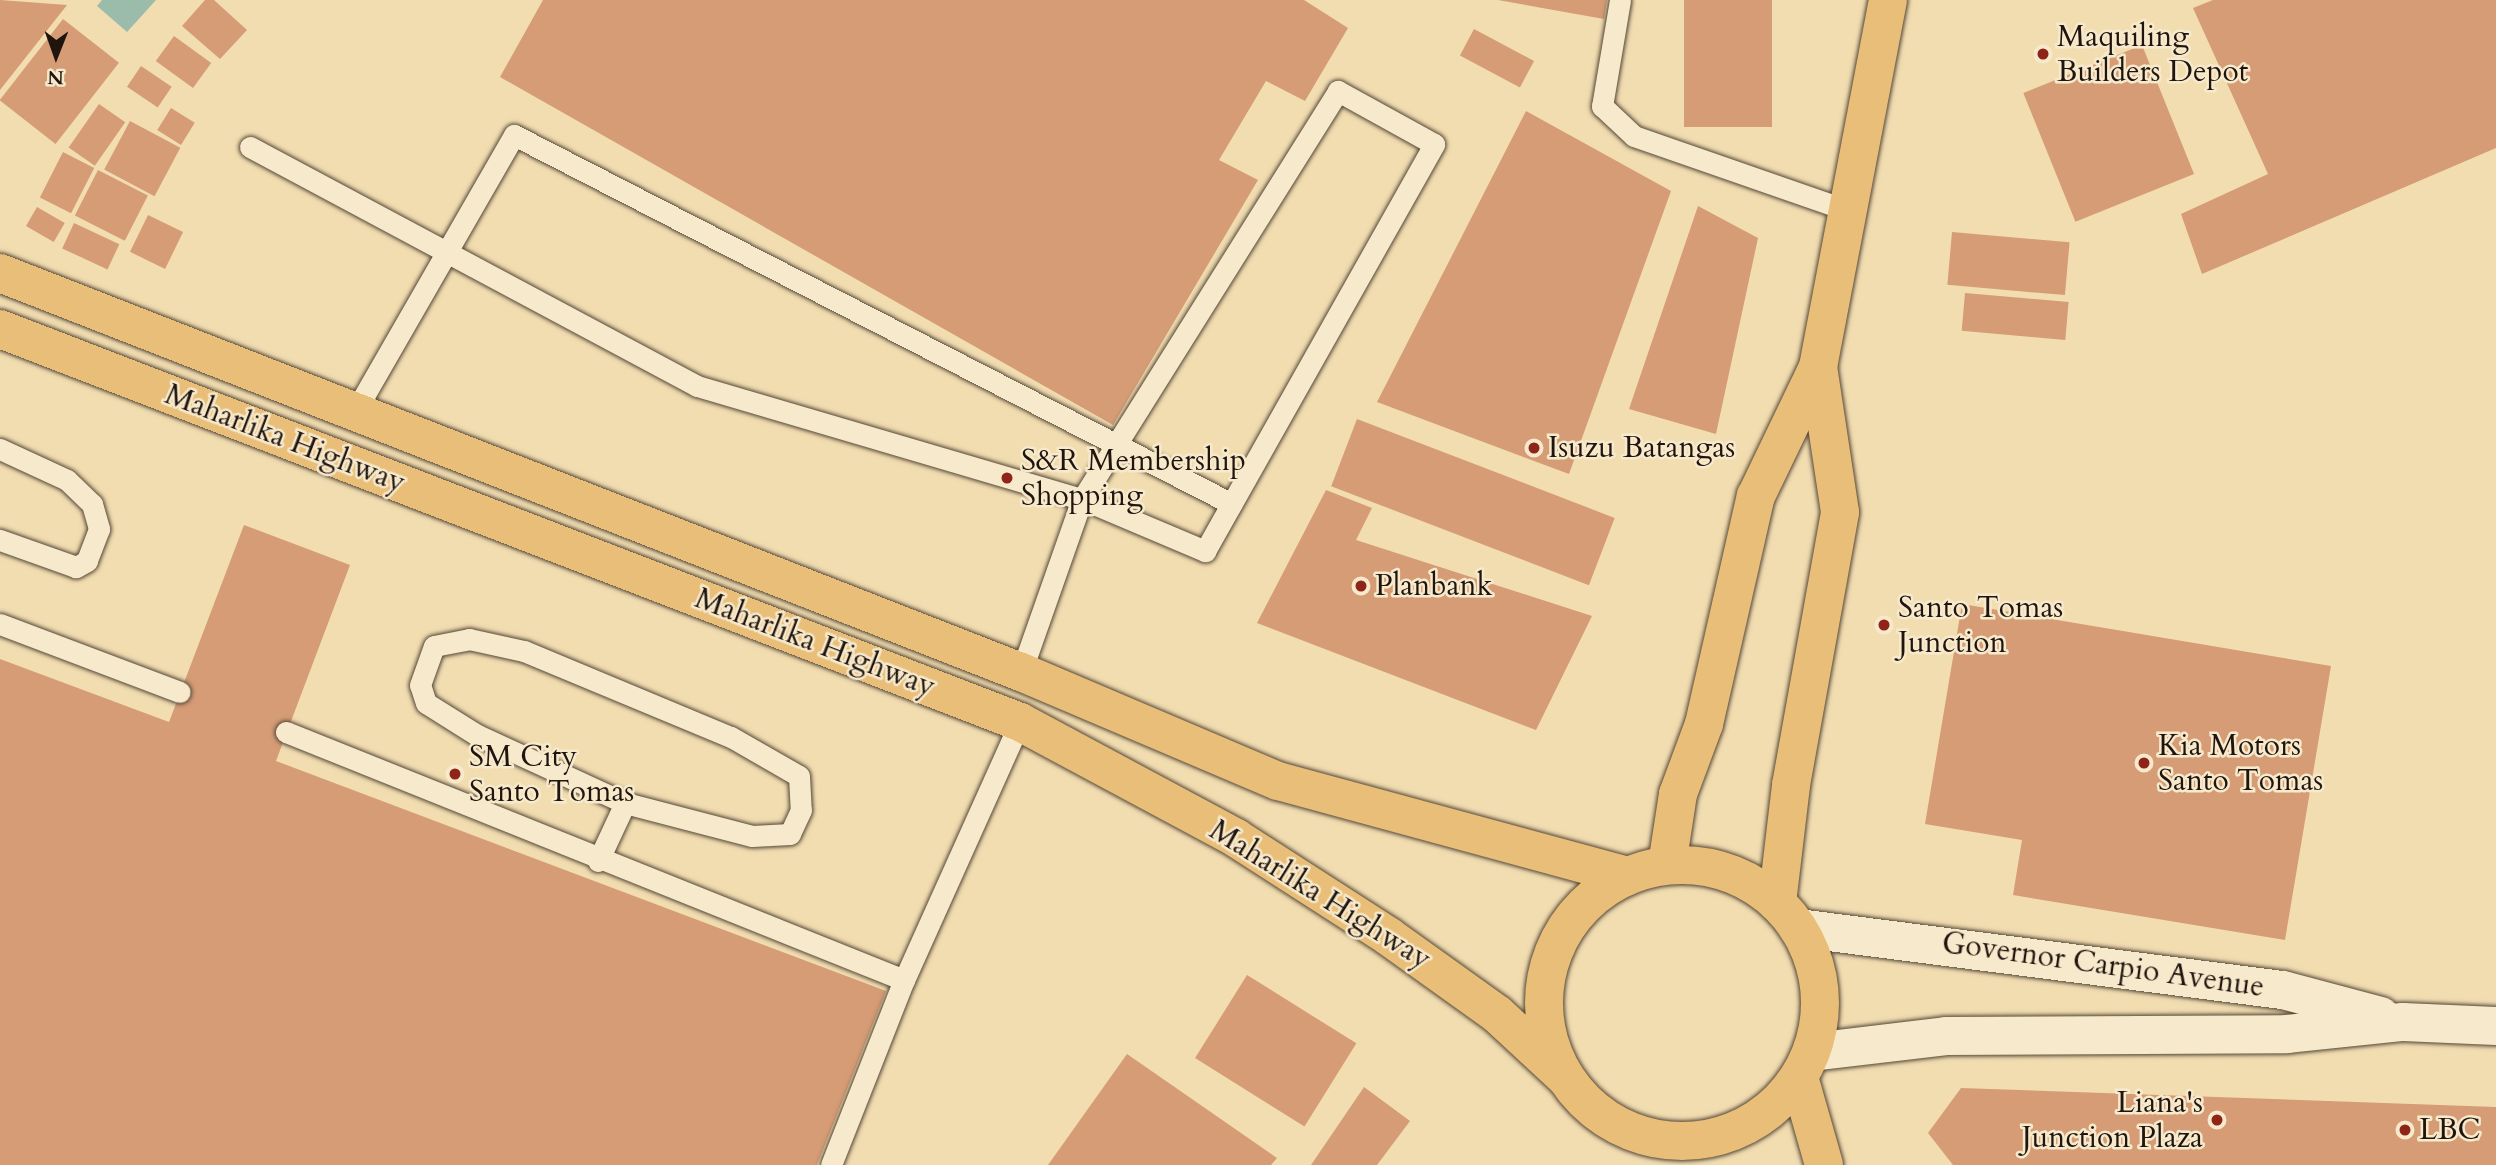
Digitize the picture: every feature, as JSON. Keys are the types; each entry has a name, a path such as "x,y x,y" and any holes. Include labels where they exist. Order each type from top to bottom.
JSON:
{"highway":[{"path":"1667,865 1678,794 1704,724 1756,496 1818,367 1888,0"},
{"name":"Maharlika Highway","path":"0,273 353,415 1021,672 1278,781 1627,876"},
{"name":"Maharlika Highway","path":"0,329 1020,722 1236,838 1376,928 1497,1014 1565,1077 1599,1114 1663,1151"},
{"path":"1818,367 1840,512 1791,785 1788,915 1820,992 1806,1064 1824,1165"},
{"path":"1565,1077 1544,1020 1549,963 1581,907 1627,876 1667,865 1726,872 1788,915"},
{"path":"1663,1151 1737,1130 1775,1105 1806,1064"}],"main road":[{"name":"Governor Carpio Avenue","path":"1788,915 2283,990 2403,1023"},
{"name":"Governor Carpio Avenue","path":"1806,1064 1946,1036 2287,1034 2403,1023 2496,1026"}],"lane":[{"path":"1620,0 1602,106 1634,136 1849,211"},
{"path":"250,147 697,386 1082,499 1205,551 1434,144 1338,91 1082,499 1021,672"},
{"path":"353,415 443,251 514,135 1232,504"},
{"path":"0,449 67,480 92,504 99,530 87,561 76,567 0,540"},
{"path":"0,624 180,692"},
{"path":"469,639 524,651 731,737 799,776 802,810 790,834 752,836 625,803 477,735 426,703 420,685 434,646 469,639"},
{"path":"831,1165 904,980 1020,722"},
{"path":"286,732 598,861 904,980"},
{"path":"598,861 625,803"}],"shaded area":[{"path":"102,0 156,0 127,32 97,6"}],"building":[{"path":"0,0 67,5 0,90"},
{"path":"205,0 214,0 247,30 220,59 182,26"},
{"path":"543,0 1304,0 1348,28 1305,101 1266,81 1219,160 1258,180 1113,425 500,77"},
{"path":"1498,0 1607,0 1604,19"},
{"path":"1684,0 1772,0 1772,127 1684,127"},
{"path":"2213,0 2496,0 2496,148 2202,274 2181,214 2268,174 2193,8"},
{"path":"63,19 119,63 56,144 0,100"},
{"path":"1474,29 1534,61 1520,87 1460,55"},
{"path":"174,36 211,63 193,88 156,61"},
{"path":"2142,45 2194,174 2075,222 2023,93"},
{"path":"141,66 172,87 158,107 127,87"},
{"path":"99,104 125,122 95,166 69,147"},
{"path":"171,108 195,123 181,145 157,130"},
{"path":"1526,111 1671,191 1569,474 1377,402"},
{"path":"130,121 180,148 155,196 104,170"},
{"path":"63,152 94,168 71,213 40,197"},
{"path":"98,170 148,195 125,241 75,215"},
{"path":"1698,206 1758,238 1716,434 1629,409"},
{"path":"37,207 65,223 54,242 26,226"},
{"path":"148,215 183,232 165,269 130,252"},
{"path":"74,223 119,244 107,270 62,248"},
{"path":"1952,232 2070,242 2065,295 1947,285"},
{"path":"1965,293 2069,302 2065,340 1962,331"},
{"path":"1357,419 1615,518 1589,585 1331,486"},
{"path":"1326,490 1372,508 1356,540 1592,616 1536,730 1257,623"},
{"path":"244,525 350,565 276,761 886,991 817,1165 0,1165 0,659 169,722"},
{"path":"1962,604 2331,666 2285,940 2013,895 2022,840 1925,824"},
{"path":"1247,975 1356,1043 1304,1126 1195,1058"},
{"path":"1127,1054 1277,1158 1271,1165 1048,1165"},
{"path":"1364,1087 1410,1121 1377,1165 1311,1165"},
{"name":"Liana's Junction Plaza","path":"1961,1088 2496,1107 2496,1165 1953,1165 1928,1133"}],"place":[{"name":"Maquiling Builders Depot","path":"2043,54"},
{"name":"Isuzu Batangas","path":"1534,448"},
{"name":"S&R Membership Shopping","path":"1007,478"},
{"name":"Planbank","path":"1361,586"},
{"name":"Santo Tomas Junction","path":"1884,625"},
{"name":"Kia Motors Santo Tomas","path":"2144,763"},
{"name":"SM City Santo Tomas","path":"455,774"},
{"name":"Liana's Junction Plaza","path":"2217,1120"},
{"name":"LBC","path":"2405,1130"}]}
